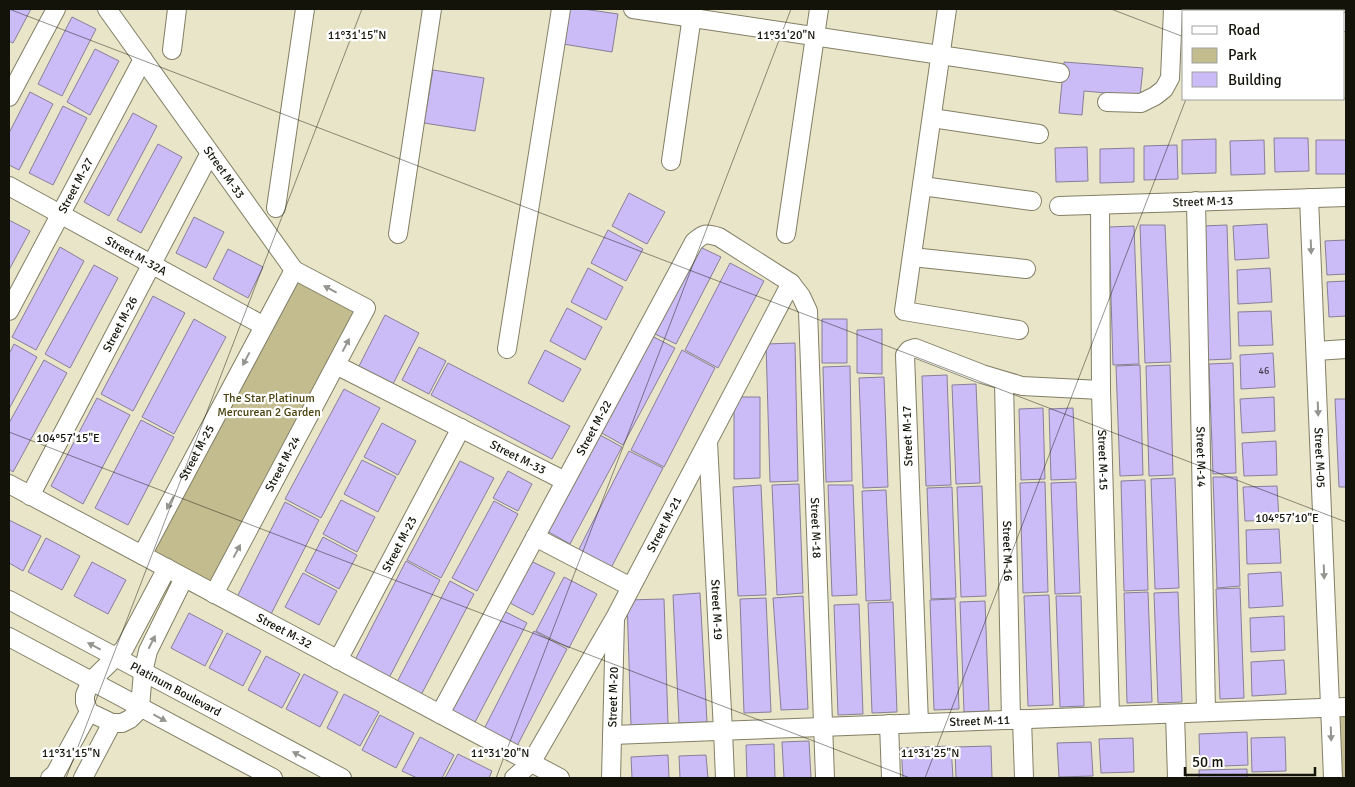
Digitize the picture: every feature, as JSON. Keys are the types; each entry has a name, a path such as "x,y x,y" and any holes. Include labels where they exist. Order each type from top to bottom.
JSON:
{"street":[{"path":"9,97 56,9"},
{"name":"Street M-33","path":"107,9 294,270 366,308"},
{"path":"172,50 177,9"},
{"path":"276,208 305,9"},
{"path":"398,234 432,9"},
{"path":"507,350 561,9"},
{"path":"633,9 692,13 815,36 1060,73"},
{"path":"786,234 819,9"},
{"path":"947,9 904,311 1019,330"},
{"path":"1107,102 1141,104 1164,89 1170,78 1174,9"},
{"path":"671,160 692,13"},
{"name":"Street M-27","path":"9,311 143,59"},
{"path":"932,118 1039,134"},
{"name":"Street M-26","path":"30,496 210,154"},
{"name":"Street M-32A","path":"9,186 264,326"},
{"path":"922,186 1032,201"},
{"name":"Street M-05","path":"1310,198 1316,351 1338,707 1333,778"},
{"name":"Street M-13","path":"1059,206 1346,198"},
{"name":"Street M-14","path":"1196,202 1206,712"},
{"name":"Street M-15","path":"1100,204 1100,390 1110,716"},
{"name":"Street M-22","path":"440,714 694,242 702,235 709,234 719,237 791,282"},
{"path":"912,257 1026,269"},
{"name":"Street M-25","path":"142,555 294,270"},
{"name":"Street M-21","path":"514,778 530,771 616,616 791,282"},
{"name":"Street M-18","path":"791,282 801,296 808,311 825,778"},
{"name":"Street M-24","path":"214,594 366,308"},
{"name":"Street M-17","path":"919,723 905,355 908,350 915,348 1004,382 1022,386 1100,390"},
{"path":"1316,351 1346,349"},
{"name":"Street M-33","path":"336,365 565,481"},
{"name":"Street M-16","path":"1004,382 1016,720 1024,778"},
{"name":"Street M-23","path":"338,660 461,428"},
{"name":"Street M-19","path":"708,441 725,778"},
{"name":"Street M-32","path":"9,484 440,714 530,771 560,778"},
{"path":"535,537 631,587"},
{"path":"167,568 124,649 91,681 85,702 89,712 112,724 122,723 136,713 140,707 143,672 148,651 184,578"},
{"name":"Platinum Boulevard","path":"9,600 342,778"},
{"name":"Street M-20","path":"611,778 616,616"},
{"path":"9,637 273,778"},
{"name":"Street M-11","path":"612,735 1338,707"},
{"path":"56,777 89,712"},
{"path":"1175,714 1177,778"},
{"path":"83,778 112,724"},
{"path":"889,724 891,778"}],"green space":[{"name":"The Star Platinum Mercurean 2 Garden","path":"294,270 366,308 214,594 142,555"},
{"path":"1346,707 1346,778 1333,778 1330,708"}],"building":[{"path":"9,9 31,9 13,43 9,41"},
{"path":"569,9 618,14 612,52 563,44"},
{"path":"72,17 96,29 62,96 38,84"},
{"path":"95,49 119,61 90,115 67,102"},
{"path":"1064,62 1143,68 1140,96 1084,91 1082,115 1059,113"},
{"path":"433,70 484,78 475,131 424,123"},
{"path":"30,92 53,104 19,170 9,165 9,133"},
{"path":"63,106 87,118 53,185 29,173"},
{"path":"133,113 157,126 109,216 84,202"},
{"path":"1274,138 1308,138 1309,171 1275,172"},
{"path":"1216,139 1216,173 1182,174 1182,140"},
{"path":"1264,140 1265,174 1231,175 1230,141"},
{"path":"1316,140 1346,140 1346,174 1316,174"},
{"path":"158,144 182,157 141,233 117,220"},
{"path":"1177,145 1178,179 1144,180 1144,146"},
{"path":"1087,147 1088,181 1056,182 1055,148"},
{"path":"1134,148 1134,182 1100,183 1100,149"},
{"path":"629,193 665,212 647,244 612,226"},
{"path":"194,217 224,232 206,268 176,253"},
{"path":"9,220 30,231 9,270"},
{"path":"1267,224 1269,258 1235,260 1233,226"},
{"path":"1140,225 1165,225 1171,362 1145,363"},
{"path":"1227,225 1231,359 1206,360 1202,226"},
{"path":"1134,226 1139,364 1113,365 1109,227"},
{"path":"608,230 643,249 626,281 591,263"},
{"path":"1346,240 1346,274 1327,275 1325,241"},
{"path":"698,246 721,257 676,344 653,333"},
{"path":"60,247 84,261 36,350 12,337"},
{"path":"228,249 263,267 248,298 213,279"},
{"path":"730,263 764,281 718,368 685,350"},
{"path":"94,265 118,278 70,368 45,354"},
{"path":"588,268 623,287 606,320 571,302"},
{"path":"1270,268 1272,302 1238,304 1237,270"},
{"path":"1346,281 1346,316 1329,317 1327,282"},
{"path":"153,296 185,313 133,411 101,394"},
{"path":"567,308 602,327 585,360 550,341"},
{"path":"1271,311 1273,345 1239,346 1238,312"},
{"path":"385,315 419,333 392,386 358,368"},
{"path":"194,319 226,337 174,434 142,417"},
{"path":"822,319 847,319 847,363 822,363"},
{"path":"882,329 882,374 857,373 857,330"},
{"path":"652,336 675,348 623,445 600,432"},
{"path":"795,343 798,481 770,482 766,344"},
{"path":"14,344 37,357 9,409 9,354"},
{"path":"419,347 446,361 429,394 402,380"},
{"path":"545,350 581,369 563,402 528,383"},
{"path":"682,350 715,368 664,467 631,450"},
{"path":"1273,353 1275,387 1241,389 1240,355"},
{"path":"44,360 67,373 13,472 9,469 9,423"},
{"path":"448,363 570,426 552,459 431,395"},
{"path":"1233,363 1236,473 1213,474 1209,364"},
{"path":"1140,365 1143,475 1120,476 1116,366"},
{"path":"1170,365 1173,475 1149,476 1146,366"},
{"path":"850,366 852,481 826,482 823,367"},
{"path":"947,375 951,485 926,486 922,376"},
{"path":"884,377 888,487 863,488 859,378"},
{"path":"976,384 980,483 956,484 952,385"},
{"path":"344,389 380,408 321,518 285,499"},
{"path":"734,397 760,397 760,478 734,479"},
{"path":"1274,397 1275,431 1242,433 1240,399"},
{"path":"97,398 130,415 83,504 51,486"},
{"path":"1335,399 1346,399 1346,487 1339,487"},
{"path":"1043,408 1045,479 1021,480 1019,409"},
{"path":"1073,408 1076,479 1051,480 1049,409"},
{"path":"141,420 174,437 128,525 95,508"},
{"path":"382,423 416,441 398,475 364,457"},
{"path":"600,435 622,447 570,544 547,531"},
{"path":"1276,441 1277,475 1244,476 1242,443"},
{"path":"629,451 663,468 611,568 578,551"},
{"path":"362,460 396,477 378,512 344,494"},
{"path":"460,461 494,478 441,578 407,560"},
{"path":"508,471 532,484 518,511 493,498"},
{"path":"1213,477 1237,477 1240,586 1217,588"},
{"path":"1175,478 1179,588 1155,589 1151,479"},
{"path":"1145,480 1148,590 1124,591 1121,481"},
{"path":"1045,482 1048,592 1023,593 1020,483"},
{"path":"1076,482 1080,593 1055,594 1051,483"},
{"path":"799,484 803,593 777,595 772,485"},
{"path":"761,485 766,595 738,596 733,487"},
{"path":"828,485 853,485 857,595 832,596"},
{"path":"982,486 986,596 961,597 957,487"},
{"path":"1277,486 1279,520 1245,521 1243,487"},
{"path":"952,487 956,598 931,599 927,488"},
{"path":"886,490 891,600 866,601 862,491"},
{"path":"341,500 375,517 357,552 323,534"},
{"path":"494,501 518,514 477,591 452,578"},
{"path":"285,502 319,520 269,618 235,601"},
{"path":"9,520 41,536 23,571 9,563"},
{"path":"1279,529 1281,563 1247,564 1246,530"},
{"path":"323,537 357,555 339,589 305,571"},
{"path":"46,538 80,556 62,590 28,572"},
{"path":"529,560 555,573 533,615 508,602"},
{"path":"406,561 440,580 389,678 355,660"},
{"path":"92,562 126,580 108,614 74,596"},
{"path":"1281,572 1283,606 1249,608 1248,574"},
{"path":"303,573 337,591 319,625 285,607"},
{"path":"564,577 597,594 569,648 536,631"},
{"path":"450,581 474,594 421,695 397,682"},
{"path":"1240,588 1244,698 1220,699 1216,589"},
{"path":"1148,592 1152,702 1127,703 1124,593"},
{"path":"1178,592 1182,702 1158,703 1154,593"},
{"path":"700,593 707,722 679,723 673,595"},
{"path":"1049,595 1053,705 1028,706 1024,596"},
{"path":"803,596 808,709 781,710 773,598"},
{"path":"1056,596 1081,596 1084,706 1060,707"},
{"path":"766,598 771,712 744,713 740,599"},
{"path":"664,599 668,724 631,726 627,600"},
{"path":"955,599 959,709 934,710 930,600"},
{"path":"985,601 989,711 964,712 960,602"},
{"path":"893,602 897,712 872,713 868,603"},
{"path":"859,604 863,714 838,715 834,605"},
{"path":"504,611 527,623 474,724 450,711"},
{"path":"189,613 223,631 205,666 171,648"},
{"path":"1284,616 1285,650 1251,652 1250,618"},
{"path":"534,631 567,649 516,748 483,731"},
{"path":"227,633 261,651 243,686 209,668"},
{"path":"266,656 300,674 282,708 248,690"},
{"path":"1284,660 1286,694 1252,696 1251,662"},
{"path":"304,674 338,692 320,727 286,709"},
{"path":"344,694 379,712 360,746 327,728"},
{"path":"380,715 414,733 396,768 362,750"},
{"path":"1247,732 1248,765 1200,767 1199,734"},
{"path":"420,737 454,755 442,778 417,778 402,771"},
{"path":"1285,737 1286,771 1252,772 1251,738"},
{"path":"1133,738 1134,772 1101,773 1099,739"},
{"path":"809,741 811,778 784,778 782,742"},
{"path":"1091,742 1093,776 1059,777 1057,743"},
{"path":"774,744 775,778 747,778 746,745"},
{"path":"951,746 953,778 903,778 901,748"},
{"path":"991,746 992,778 956,778 955,747"},
{"path":"458,754 492,771 489,778 445,778"},
{"path":"668,755 669,778 632,778 631,757"},
{"path":"706,755 708,778 680,778 679,756"},
{"path":"1247,769 1247,778 1199,778 1199,770"}]}
